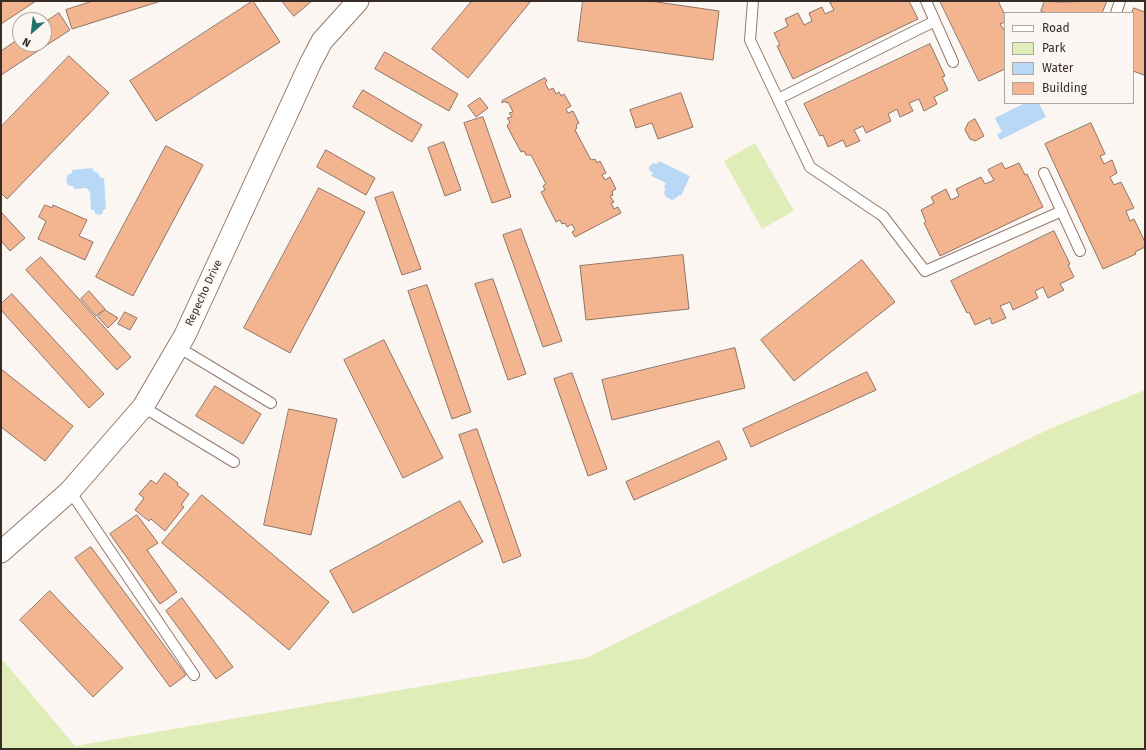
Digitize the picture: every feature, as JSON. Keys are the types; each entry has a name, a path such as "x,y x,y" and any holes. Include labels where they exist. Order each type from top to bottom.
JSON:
{"street":[{"name":"Repecho Drive","path":"1,552 70,491 143,407 178,347 322,41 358,1"}],"lane":[{"path":"753,1 750,40 810,166 883,216 925,271 1062,211"},
{"path":"926,1 953,62"},
{"path":"1116,12 1120,1"},
{"path":"778,98 935,22"},
{"path":"1044,173 1080,251"},
{"path":"178,347 271,403"},
{"path":"143,407 234,462"},
{"path":"70,491 194,675"}],"green space":[{"path":"755,143 794,211 762,229 724,161"},
{"path":"1145,390 1145,749 1,749 1,658 75,746 586,658 1051,428"}],"water":[{"path":"1023,104 1040,104 1046,117 1000,140 997,134 1002,132 995,118"},
{"path":"659,161 690,176 681,196 679,195 672,200 666,197 664,187 666,183 651,176 653,173 649,170 649,167 653,163 657,164"},
{"path":"93,168 93,171 98,173 101,178 104,178 106,209 104,209 102,214 99,215 95,213 94,210 91,210 90,192 86,188 74,189 74,187 68,185 67,181 67,176 72,173 72,170"}],"building":[{"path":"4,1 36,1 19,12 12,12 12,17 1,24 1,3"},
{"path":"93,1 161,1 72,29 66,10"},
{"path":"253,1 280,42 156,121 130,81"},
{"path":"282,1 312,1 294,16"},
{"path":"472,1 531,1 468,78 432,49"},
{"path":"583,1 650,1 719,11 713,60 578,41"},
{"path":"834,1 909,1 918,19 793,79 777,46 780,45 774,33 788,26 785,19 798,13 804,25 812,21 809,13 822,7 825,14 834,10 830,3"},
{"path":"940,1 998,1 1004,13 1004,22 1000,24 1004,30 1004,69 979,81"},
{"path":"1045,1 1107,1 1102,12 1041,11"},
{"path":"1134,8 1145,12 1144,75 1134,71 1134,12 1132,12"},
{"path":"59,13 70,30 52,42 52,18"},
{"path":"12,43 12,52 36,52 1,75 1,51"},
{"path":"930,44 945,76 942,77 948,90 934,97 937,104 924,111 919,99 909,103 913,111 900,117 897,109 888,114 891,121 866,133 863,126 854,130 860,141 846,147 843,140 828,147 823,135 820,136 804,104"},
{"path":"385,52 458,94 449,111 375,69"},
{"path":"69,56 109,93 7,199 1,193 1,127"},
{"path":"545,78 547,81 545,83 549,90 553,88 556,94 559,92 561,96 564,94 571,106 566,109 568,113 573,111 579,123 576,125 577,128 575,130 591,160 595,159 597,163 600,161 606,173 602,175 605,180 610,177 616,189 612,191 613,195 610,196 614,202 611,203 614,209 618,207 621,213 575,237 572,232 575,230 572,224 567,227 565,223 562,224 560,220 556,222 541,192 545,190 543,186 546,184 531,155 526,155 524,151 521,152 507,126 510,122 507,118 512,117 509,113 513,112 508,102 506,103 505,101 502,103 502,101"},
{"path":"363,90 422,125 412,142 353,107"},
{"path":"681,93 693,127 658,139 652,123 636,128 630,110"},
{"path":"480,98 488,108 476,117 468,106"},
{"path":"483,117 511,197 492,203 464,123"},
{"path":"975,119 984,136 975,141 970,139 965,130 968,123"},
{"path":"1091,123 1105,154 1100,156 1104,164 1112,160 1117,173 1110,177 1114,185 1121,182 1134,208 1126,211 1130,221 1134,219 1145,242 1145,247 1135,252 1136,254 1103,269 1045,144"},
{"path":"444,142 461,190 445,196 428,148"},
{"path":"166,146 203,165 133,296 96,277"},
{"path":"326,150 375,178 366,195 317,167"},
{"path":"1002,163 1005,169 1019,163 1025,175 1027,174 1043,207 940,256 924,223 926,222 921,210 934,203 931,197 946,189 951,200 959,196 956,189 981,177 985,184 994,180 988,170"},
{"path":"319,188 365,212 290,353 244,328"},
{"path":"393,192 421,269 402,275 375,198"},
{"path":"45,205 52,208 53,205 87,220 79,236 93,242 85,260 38,239 46,221 39,217"},
{"path":"1,212 25,238 10,251 1,241"},
{"path":"521,229 562,341 543,347 503,235"},
{"path":"1054,231 1070,264 1068,265 1074,277 1060,284 1064,290 1048,298 1043,287 1035,291 1038,298 1013,310 1010,302 1000,306 1006,318 992,324 990,318 975,325 969,312 967,313 951,281"},
{"path":"683,255 689,309 586,320 580,266"},
{"path":"41,257 131,357 117,370 26,270"},
{"path":"862,260 895,302 794,381 761,340"},
{"path":"493,279 526,374 508,380 475,284"},
{"path":"427,285 471,412 452,419 408,291"},
{"path":"89,291 105,309 96,316 81,299"},
{"path":"12,294 104,394 89,408 1,310 1,304"},
{"path":"105,310 118,318 108,328 98,317"},
{"path":"125,312 137,318 130,330 118,324"},
{"path":"384,340 443,458 403,478 344,360"},
{"path":"735,348 745,388 612,420 602,380"},
{"path":"1,369 73,426 45,461 1,427"},
{"path":"867,372 876,390 751,447 743,429"},
{"path":"572,373 607,469 588,476 554,379"},
{"path":"215,386 261,414 243,444 196,416"},
{"path":"289,409 337,419 311,535 264,525"},
{"path":"477,429 521,556 503,563 459,435"},
{"path":"719,441 727,459 634,500 626,482"},
{"path":"165,473 189,494 181,505 184,507 165,531 151,519 149,521 135,510 144,498 139,494 151,480 156,484"},
{"path":"202,495 329,602 289,650 162,543"},
{"path":"460,501 483,542 353,613 330,571"},
{"path":"137,515 158,543 147,550 177,592 160,604 110,534"},
{"path":"91,547 186,675 170,687 75,558"},
{"path":"50,591 123,668 93,697 20,620"},
{"path":"182,598 233,667 216,679 166,611"}]}
